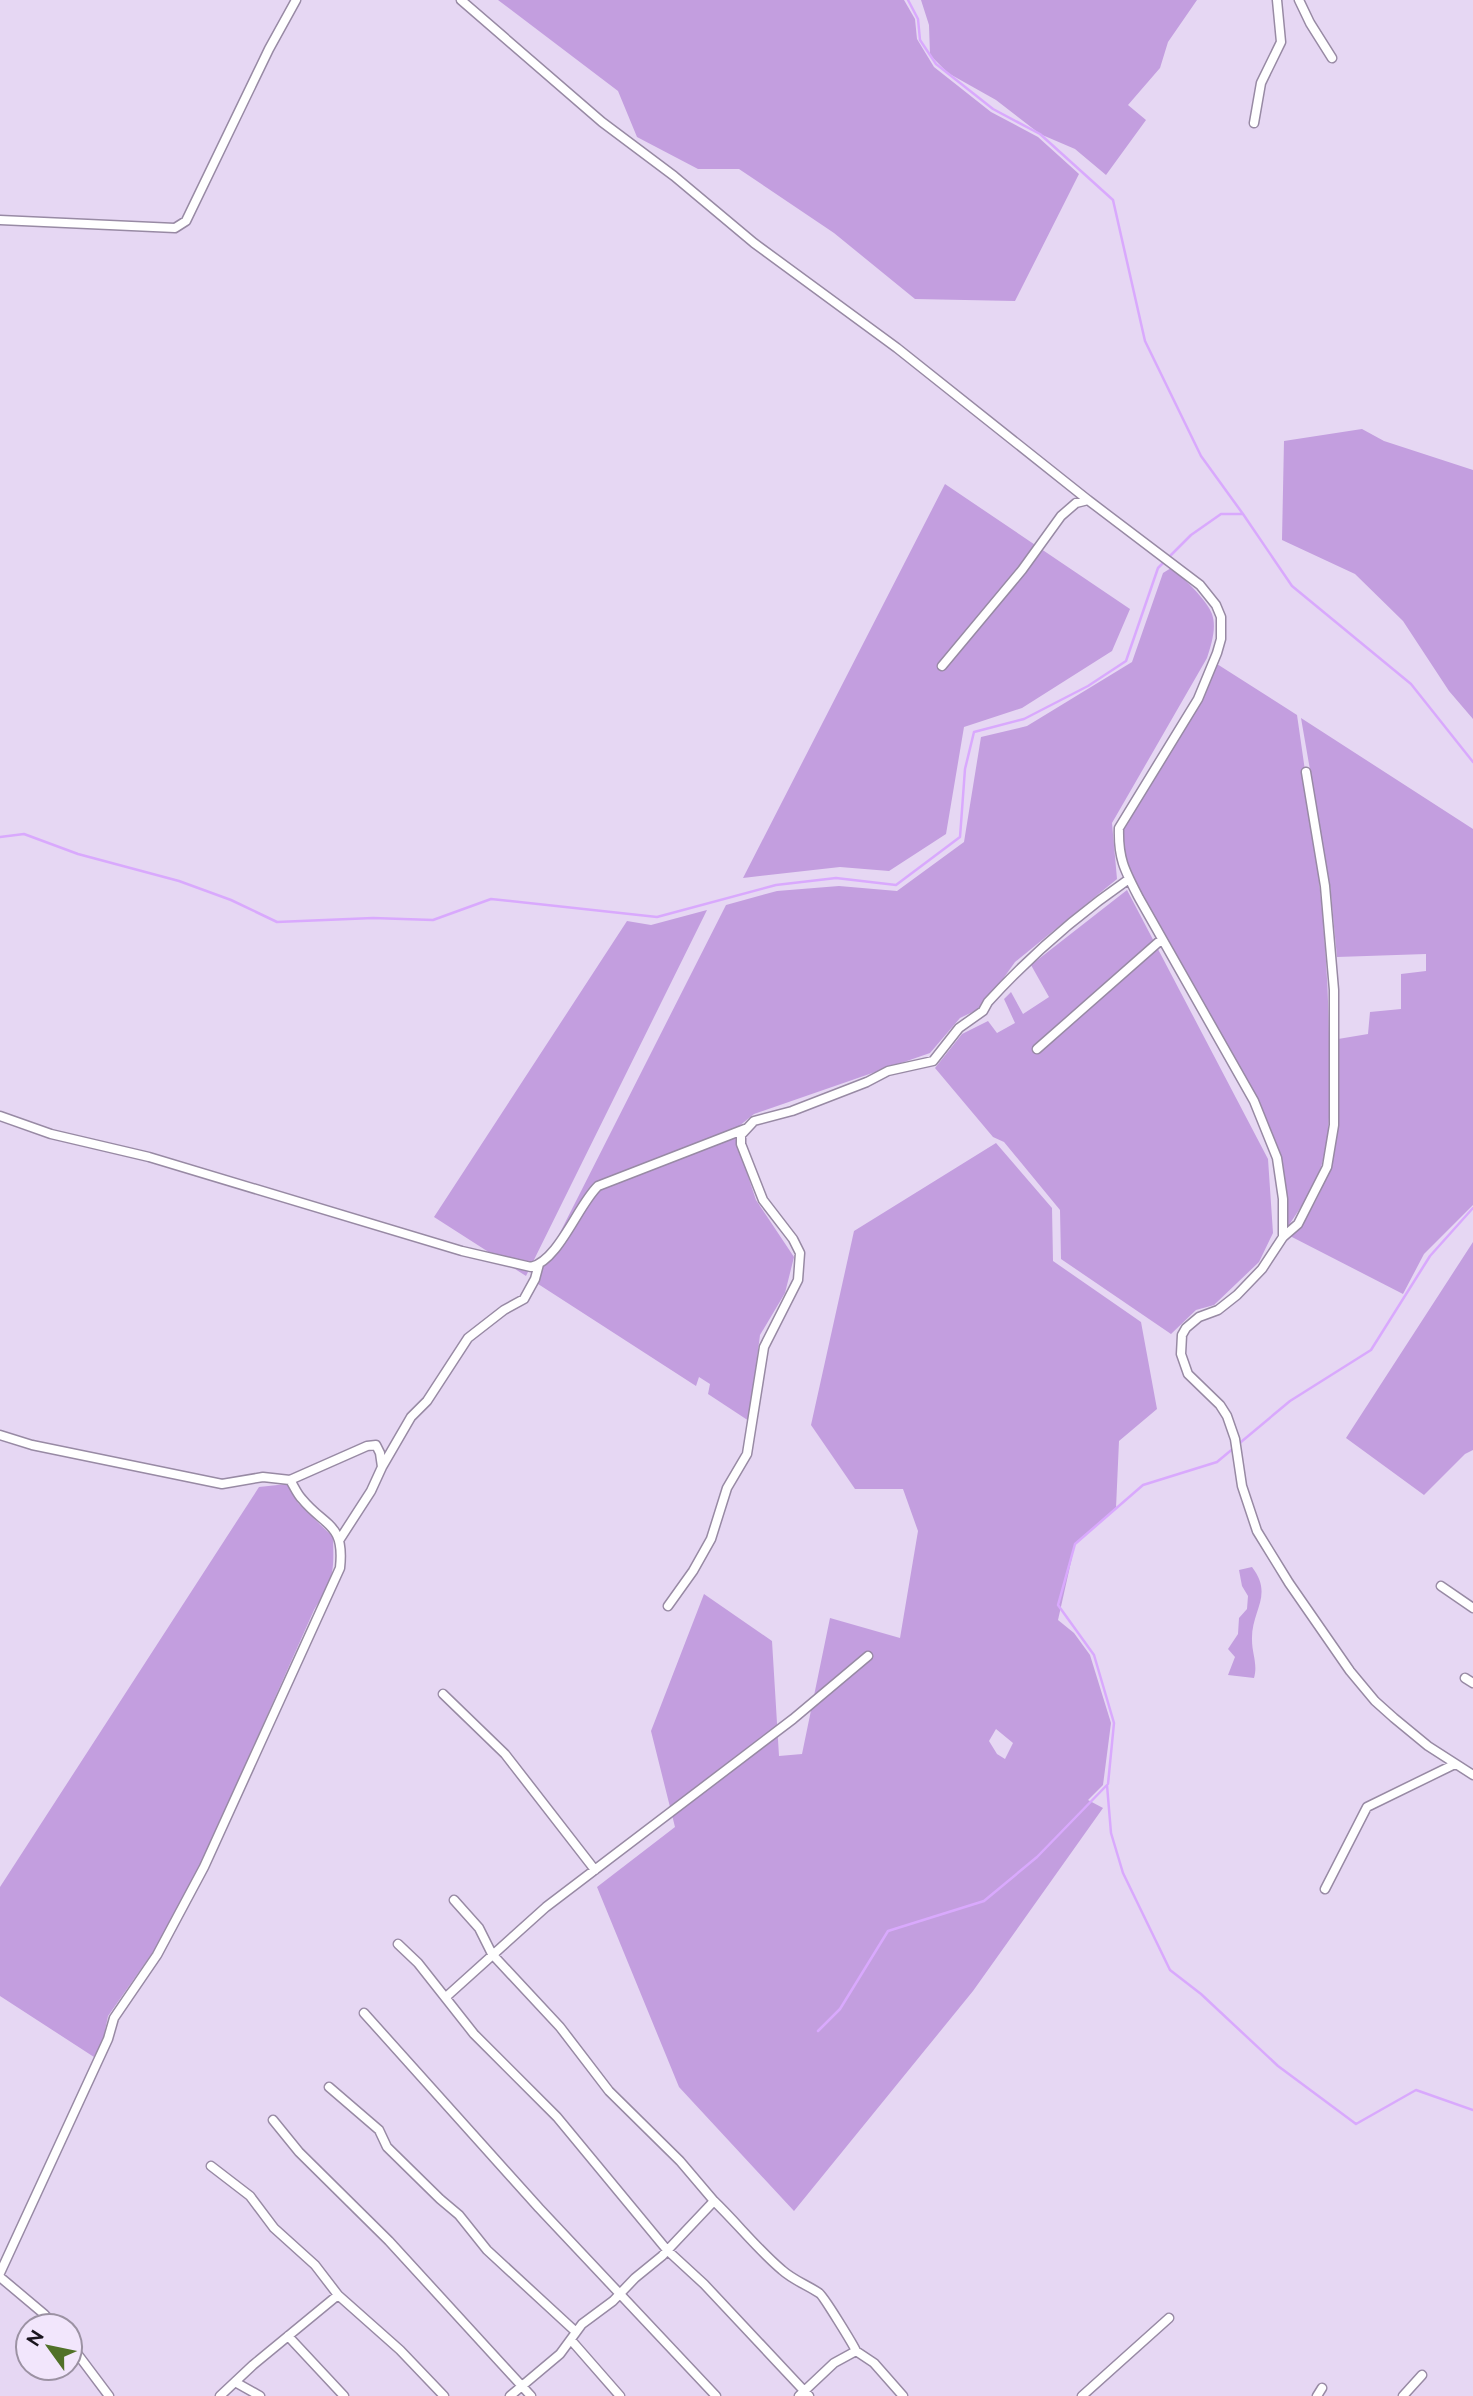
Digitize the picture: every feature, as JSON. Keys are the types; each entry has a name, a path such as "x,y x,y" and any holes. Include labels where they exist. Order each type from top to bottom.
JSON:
{"street":[{"path":"0,220 175,228 186,221 269,49 296,0"},
{"path":"461,0 626,141 674,176 754,243 897,348 1200,585 1216,605 1221,617 1221,639 1217,653 1198,699 1119,828 1119,850 1129,879 1254,1101 1277,1158 1283,1199 1283,1237"},
{"path":"1254,123 1261,83 1281,42 1277,0"},
{"path":"1299,0 1332,58"},
{"path":"942,666 1023,570 1061,516 1076,503 1088,500"},
{"path":"1306,772 1325,886 1334,989 1334,1125 1327,1167 1298,1224 1283,1237 1262,1269 1249,1283 1217,1310 1192,1322 1182,1335 1181,1354 1188,1374 1224,1410 1235,1440 1242,1486 1257,1531 1289,1583 1350,1671 1375,1701 1394,1718 1455,1764 1473,1774"},
{"path":"668,1606 693,1571 711,1539 727,1488 747,1454 764,1347 798,1280 800,1253 793,1239 763,1200 741,1144 741,1135 754,1121 792,1111 888,1071 933,1060 958,1027 983,1011 988,1002 1036,951 1129,879"},
{"path":"1037,1049 1162,939"},
{"path":"0,1116 51,1134 149,1157 462,1251 531,1267 539,1264"},
{"path":"340,1539 371,1490 411,1417 427,1401 468,1338 524,1298 535,1279 539,1264 567,1232 598,1185 745,1129"},
{"path":"0,1435 32,1445 222,1484 263,1477 290,1480 367,1446 376,1445 382,1467"},
{"path":"40,2312 0,2275 108,2039 114,2018 157,1955 204,1867 340,1568 340,1539 334,1529 302,1499 290,1480"},
{"path":"1441,1586 1473,1608"},
{"path":"446,1997 546,1907 793,1719 868,1656"},
{"path":"1465,1678 1473,1684"},
{"path":"443,1693 505,1754 595,1870"},
{"path":"1325,1889 1367,1807 1455,1764"},
{"path":"453,1900 479,1928 492,1954 560,2027 609,2091 680,2161 714,2201 782,2270 822,2294 856,2351 874,2363 903,2396"},
{"path":"398,1944 446,1997 474,2034 508,2070 537,2095 667,2249 704,2284 804,2394 834,2363 856,2351"},
{"path":"364,2013 530,2198 716,2396"},
{"path":"329,2087 379,2130 387,2147 459,2215 487,2250 576,2332"},
{"path":"273,2120 299,2152 389,2241 531,2396"},
{"path":"211,2166 250,2196 274,2228 308,2257 338,2295 400,2350 444,2396"},
{"path":"510,2396 560,2354 588,2318 620,2294 714,2201"},
{"path":"220,2396 338,2295"},
{"path":"1082,2396 1169,2318"},
{"path":"288,2336 344,2396"},
{"path":"571,2340 621,2396"},
{"path":"84,2363 109,2396"},
{"path":"1403,2396 1422,2375"},
{"path":"235,2382 260,2396"}],"shaded area":[{"path":"498,0 904,0 915,19 917,39 934,67 991,112 1038,137 1079,174 1015,301 915,299 834,233 739,169 698,169 637,137 618,91"},
{"path":"921,0 1197,0 1168,42 1160,68 1128,105 1146,120 1106,175 1075,149 1040,134 996,100 948,73 930,55 929,25"},
{"path":"1362,429 1384,441 1473,470 1473,719 1449,691 1403,621 1355,574 1282,540 1284,441"},
{"path":"945,484 1130,609 1112,651 1022,708 964,727 946,834 889,871 840,867 743,878"},
{"path":"1171,568 1194,589 1209,608 1214,625 1213,636 1207,658 1112,823 1117,879 1015,962 983,1007 960,1018 930,1053 754,1114 733,1131 756,1200 794,1257 785,1293 760,1335 749,1421 708,1394 710,1384 699,1377 696,1386 535,1282 726,905 777,891 839,886 897,891 964,842 981,737 1027,726 1132,662 1163,573"},
{"path":"1217,664 1297,715 1315,845 1329,1017 1328,1128 1325,1154 1318,1175 1287,1228 1281,1156 1200,998 1177,964 1128,867 1123,850 1123,830 1204,697"},
{"path":"1301,718 1473,829 1473,1205 1424,1254 1403,1294 1290,1236 1308,1215 1329,1168 1337,1118 1338,1039 1368,1034 1370,1012 1401,1009 1401,974 1426,971 1426,954 1337,957 1330,885"},
{"path":"1127,890 1268,1159 1273,1233 1259,1262 1214,1305 1196,1310 1171,1334 1061,1259 1060,1210 1004,1142 993,1137 935,1068 962,1034 988,1021 997,1033 1015,1023 1004,999 1011,992 1023,1014 1049,997 1031,965"},
{"path":"707,910 526,1276 434,1217 627,921 651,925"},
{"path":"996,1143 1052,1208 1053,1261 1141,1322 1157,1409 1119,1441 1116,1508 1075,1544 1058,1620 1074,1633 1090,1655 1111,1723 1103,1785 1088,1800 1103,1808 973,1991 794,2211 679,2087 597,1887 675,1827 651,1731 704,1594 772,1641 779,1756 802,1754 830,1618 900,1638 918,1531 903,1489 855,1489 811,1425 854,1231","holes":["996,1729 1013,1743 1005,1759 997,1754 989,1741"]},
{"path":"1473,1242 1473,1450 1465,1454 1424,1495 1346,1438"},
{"path":"287,1484 298,1503 333,1537 333,1568 329,1583 314,1610 201,1864 155,1949 108,2016 103,2040 94,2057 0,1996 0,1887 259,1487"},
{"path":"1252,1567 1261,1586 1260,1603 1253,1629 1254,1678 1228,1675 1235,1657 1228,1649 1238,1634 1239,1618 1247,1609 1248,1596 1242,1586 1239,1570"}],"waterway":[{"path":"908,0 918,19 920,40 936,64 993,109 1040,134 1113,200 1145,341 1201,456 1292,586 1411,684 1473,762"},
{"path":"0,837 24,834 78,854 179,881 231,900 277,922 373,918 433,920 491,899 657,917 776,885 836,878 896,885 960,837 965,769 974,732 1024,719 1088,686 1126,661 1158,568 1191,535 1221,514 1243,514"},
{"path":"1108,1784 1114,1723 1094,1655 1058,1605 1075,1544 1143,1485 1217,1462 1290,1401 1371,1350 1430,1256 1473,1208"},
{"path":"818,2031 840,2009 888,1931 984,1901 1037,1857 1107,1785 1111,1833 1123,1873 1170,1970 1201,1994 1278,2066 1356,2124 1416,2090 1473,2110"}]}
